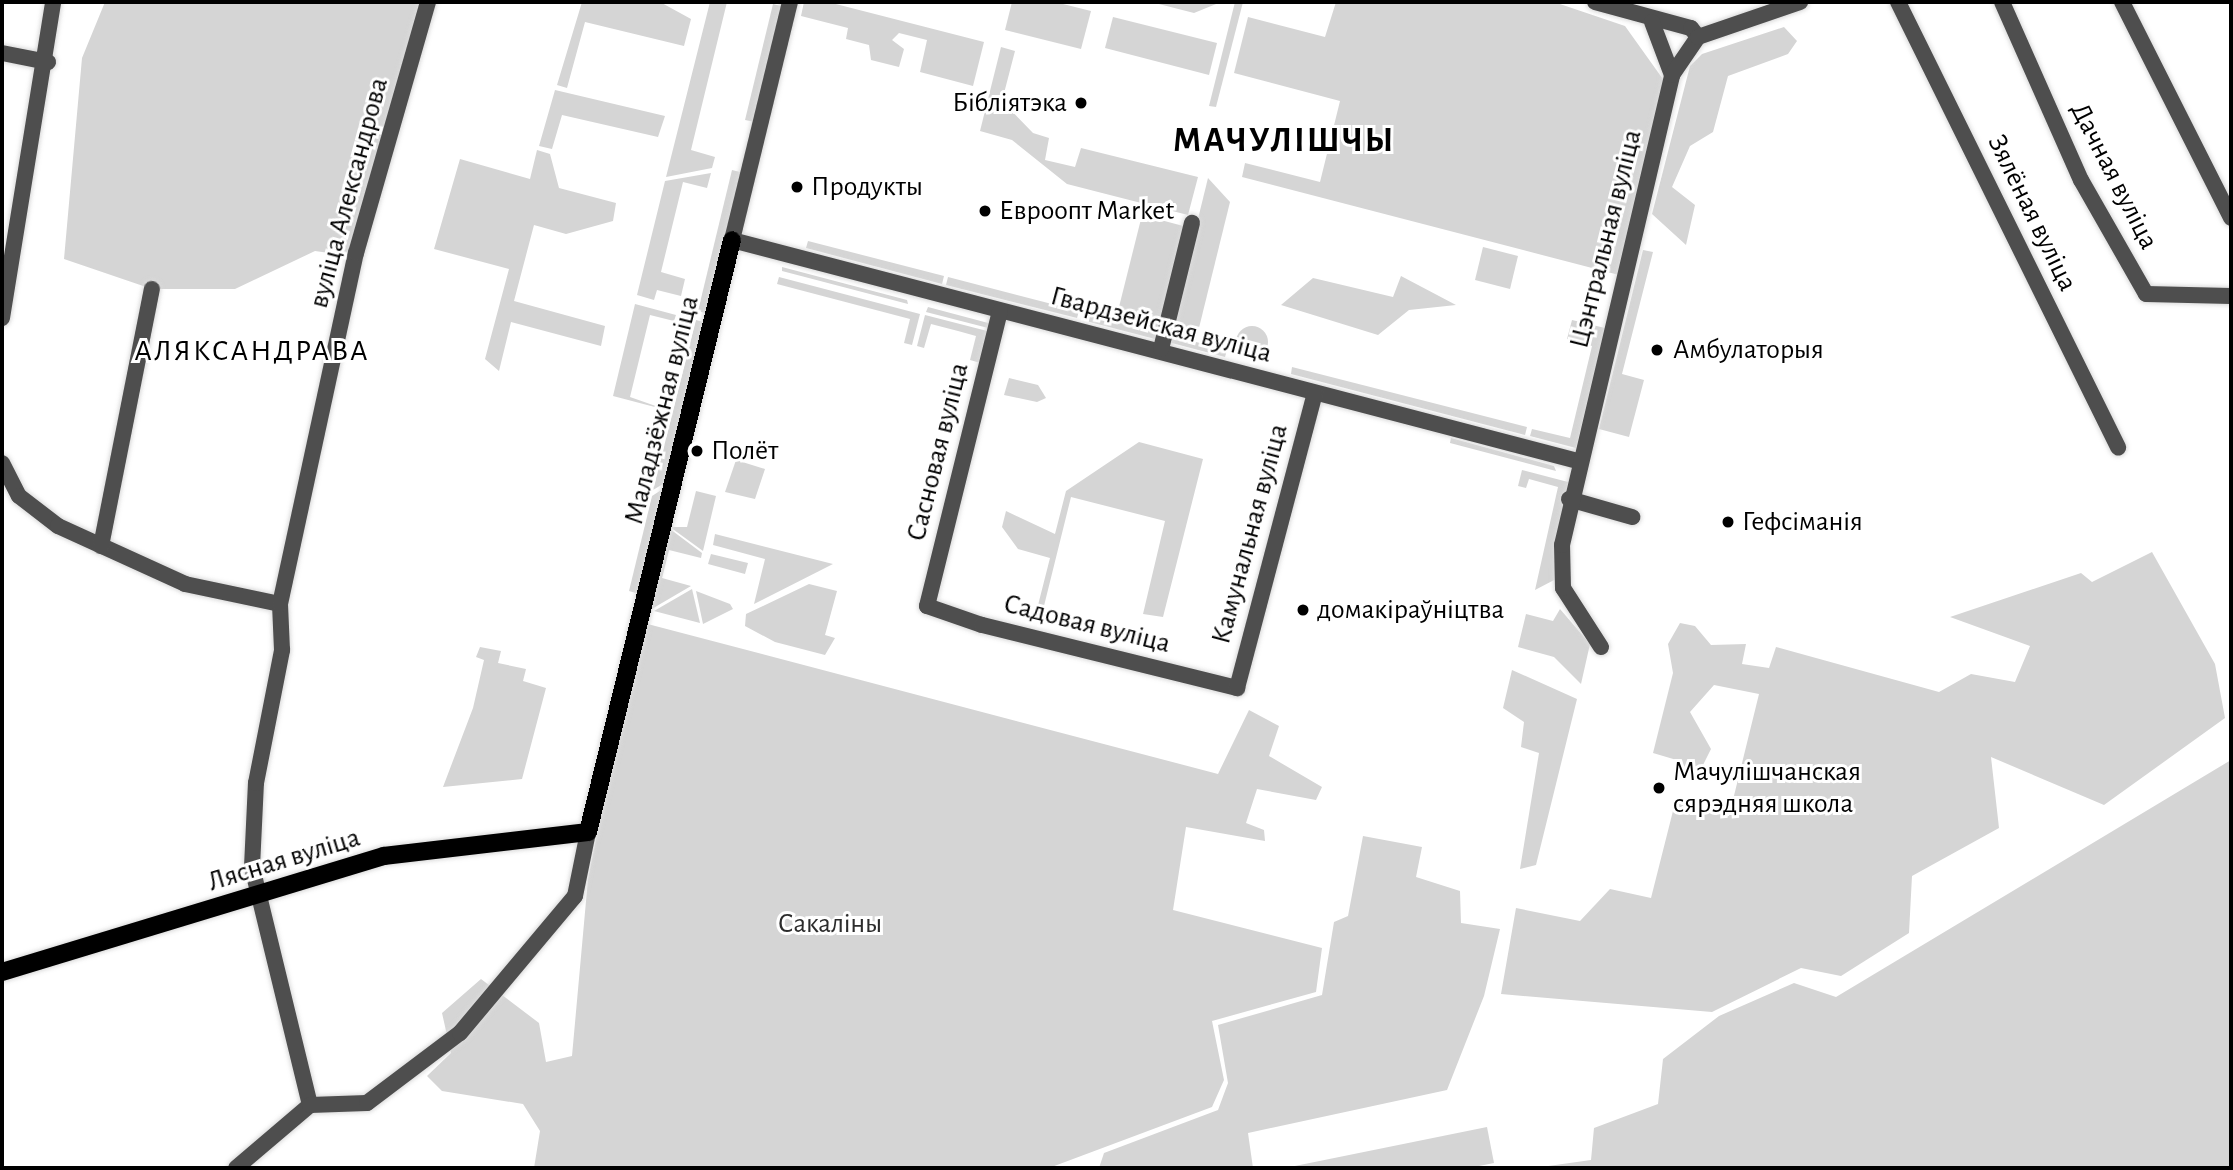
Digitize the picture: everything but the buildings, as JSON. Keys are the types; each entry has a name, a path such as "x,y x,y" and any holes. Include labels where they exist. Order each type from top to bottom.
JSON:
{"main road":[{"name":"Маладзёжная вуліца","path":"588,832 732,240"},
{"name":"Лясная вуліца","path":"2,972 430,846 588,832"}],"street":[{"path":"2,318 48,62 53,2"},
{"name":"вуліца Александрова","path":"310,1105 276,977 263,896 251,856 256,783 282,650 279,604 356,253 428,2"},
{"name":"Маладзёжная вуліца","path":"732,240 790,2"},
{"path":"1595,2 1651,22 1691,28 1698,37 1800,2"},
{"name":"Зялёная вуліца","path":"1898,2 2118,448"},
{"name":"Дачная вуліца","path":"2002,2 2081,180 2146,294 2231,296"},
{"path":"2122,2 2231,218"},
{"path":"1651,22 1672,75"},
{"name":"Цэнтральная вуліца","path":"1601,647 1563,588 1569,499 1672,75 1698,37"},
{"path":"2,53 48,62"},
{"path":"1161,349 1192,223"},
{"name":"Гвардзейская вуліца","path":"732,240 1000,311 1161,349 1315,393 1578,461"},
{"path":"101,545 152,289"},
{"name":"Сасновая вуліца","path":"927,606 1000,311"},
{"name":"Камунальная вуліца","path":"1237,688 1315,393"},
{"path":"2,463 19,496 36,510 101,545 185,584 279,604"},
{"path":"1569,499 1632,517"},
{"name":"Садовая вуліца","path":"927,606 1237,688"},
{"path":"236,1168 310,1105 368,1103 460,1032 575,896 588,832"}],"green space":[{"path":"105,2 423,2 350,256 315,251 235,289 152,289 64,259 82,58"},
{"path":"582,2 660,2 691,19 684,46 585,22 567,88 557,85"},
{"path":"710,2 727,2 691,150 715,157 712,168 666,177"},
{"path":"804,2 828,2 984,42 973,86 920,72 927,40 899,33 892,40 904,49 899,67 871,60 869,45 846,39 848,28 801,16"},
{"path":"1012,2 1055,2 1091,11 1081,49 1005,30"},
{"path":"1151,2 1221,2 1194,13"},
{"path":"1235,2 1243,2 1216,107 1209,106"},
{"path":"1336,2 1554,2 1625,26 1665,82 1619,275 1242,177 1245,163 1320,182 1340,101 1234,73 1248,17 1325,37"},
{"path":"773,4 785,7 755,122 745,120"},
{"path":"1113,17 1217,43 1209,75 1105,48"},
{"path":"1784,27 1797,41 1788,54 1728,76 1713,132 1690,146 1672,187 1695,205 1686,245 1652,214 1690,66 1702,54"},
{"path":"1001,47 1015,51 1002,101 1033,133 1049,138 1045,160 1075,167 1081,148 1198,177 1188,215 1067,184 1012,140 980,131"},
{"path":"555,90 665,116 658,137 562,115 552,149 539,146"},
{"path":"537,150 550,154 559,188 616,203 613,221 566,234 534,225 514,301 605,326 601,346 511,322 499,371 485,359 509,269 434,249 460,159 530,179"},
{"path":"732,170 744,173 709,314 698,311"},
{"path":"711,173 707,188 683,182 661,272 685,279 681,296 657,290 654,300 637,295 665,181"},
{"path":"1208,178 1230,202 1196,340 1170,333"},
{"path":"1142,215 1187,227 1161,331 1116,319"},
{"path":"808,241 944,276 942,284 806,248"},
{"path":"1483,247 1518,256 1510,289 1475,280"},
{"path":"1643,250 1653,252 1622,374 1644,380 1629,437 1599,429"},
{"path":"782,267 907,300 908,304 782,271"},
{"path":"1401,276 1456,305 1409,310 1378,335 1281,305 1313,278 1393,297"},
{"path":"779,277 920,314 912,345 904,343 910,319 777,284"},
{"path":"948,277 1079,311 1077,318 946,285"},
{"path":"635,304 676,315 674,321 650,315 630,397 670,411 613,396"},
{"path":"928,307 992,324 992,329 926,312"},
{"path":"1084,313 1161,333 1159,340 1082,320"},
{"path":"925,315 991,332 984,364 970,360 976,336 958,331 931,324 924,348 917,346"},
{"path":"696,320 707,323 668,481 653,490"},
{"path":"1572,320 1605,328 1576,448 1530,436 1532,429 1570,438 1592,346 1567,339"},
{"path":"1252,326 1263,331 1268,342 1263,353 1252,358 1241,353 1236,342 1241,331"},
{"path":"1169,335 1227,350 1225,357 1168,342"},
{"path":"1292,367 1527,427 1525,435 1291,374"},
{"path":"1009,378 1038,385 1046,398 1037,402 1004,395"},
{"path":"1451,438 1554,466 1556,471 1450,443"},
{"path":"1139,442 1203,459 1163,617 1143,614 1165,521 1071,497 1042,614 1036,613 1050,558 1018,549 1002,527 1006,511 1055,534 1066,491"},
{"path":"736,460 765,469 755,499 725,492"},
{"path":"1522,470 1568,482 1556,579 1535,590 1558,487 1529,479 1526,488 1518,486"},
{"path":"666,487 639,594 629,591 652,496"},
{"path":"696,491 716,496 703,551 670,527 687,527"},
{"path":"670,529 702,553 701,558 669,550 662,578 691,586 650,610"},
{"path":"715,534 833,564 754,604 765,559 713,545"},
{"path":"2152,552 2215,664 2225,718 2104,805 1991,757 1999,828 1912,876 1909,933 1841,976 1801,968 1712,1012 1501,994 1516,908 1580,921 1610,889 1651,898 1675,803 1729,816 1759,694 1714,685 1690,712 1711,749 1701,769 1684,769 1680,761 1653,753 1673,673 1668,644 1680,623 1695,626 1711,645 1746,644 1742,664 1769,668 1776,647 1939,692 1971,674 2015,682 2030,646 1950,617 2081,573 2092,582"},
{"path":"711,554 748,563 745,574 708,564"},
{"path":"809,584 837,591 825,635 835,638 825,655 775,642 745,626 746,614"},
{"path":"692,589 700,623 654,611"},
{"path":"696,591 730,604 733,609 703,624"},
{"path":"1560,609 1590,644 1581,684 1554,657 1518,647 1526,614 1553,621"},
{"name":"Сакаліны","path":"640,622 1218,774 1249,710 1279,726 1269,756 1322,787 1316,800 1257,789 1246,823 1264,830 1265,841 1186,827 1173,910 1322,948 1316,992 1212,1021 1224,1080 1212,1107 1049,1168 534,1168 540,1131 523,1104 442,1091 427,1076 451,1053 442,1013 481,979 539,1023 546,1062 572,1056 588,879"},
{"path":"480,647 501,651 498,663 526,669 523,681 546,688 522,779 443,787 473,708 484,660 476,657"},
{"path":"1512,670 1577,699 1536,865 1520,869 1539,753 1521,747 1524,722 1503,708"},
{"path":"2231,760 2231,1168 1534,1168 1591,1160 1594,1128 1658,1104 1663,1059 1719,1016 1794,983 1836,997"},
{"path":"1363,836 1422,847 1416,877 1460,891 1461,923 1500,929 1484,996 1447,1090 1248,1133 1253,1168 1099,1168 1104,1153 1218,1110 1228,1083 1218,1025 1322,995 1334,922 1348,916"},
{"path":"1487,1127 1494,1163 1469,1168 1285,1168"}],"place":[{"name":"Бібліятэка","path":"1081,103"},
{"name":"Продукты","path":"797,187"},
{"name":"Евроопт Market","path":"985,211"},
{"name":"Амбулаторыя","path":"1657,350"},
{"name":"Полёт","path":"697,451"},
{"name":"Гефсіманія","path":"1728,522"},
{"name":"домакіраўніцтва","path":"1303,610"},
{"name":"Мачулішчанская сярэдняя школа","path":"1659,788"}],"district":[{"name":"МАЧУЛІШЧЫ","path":"1284,141"},
{"name":"АЛЯКСАНДРАВА","path":"252,351"}]}
